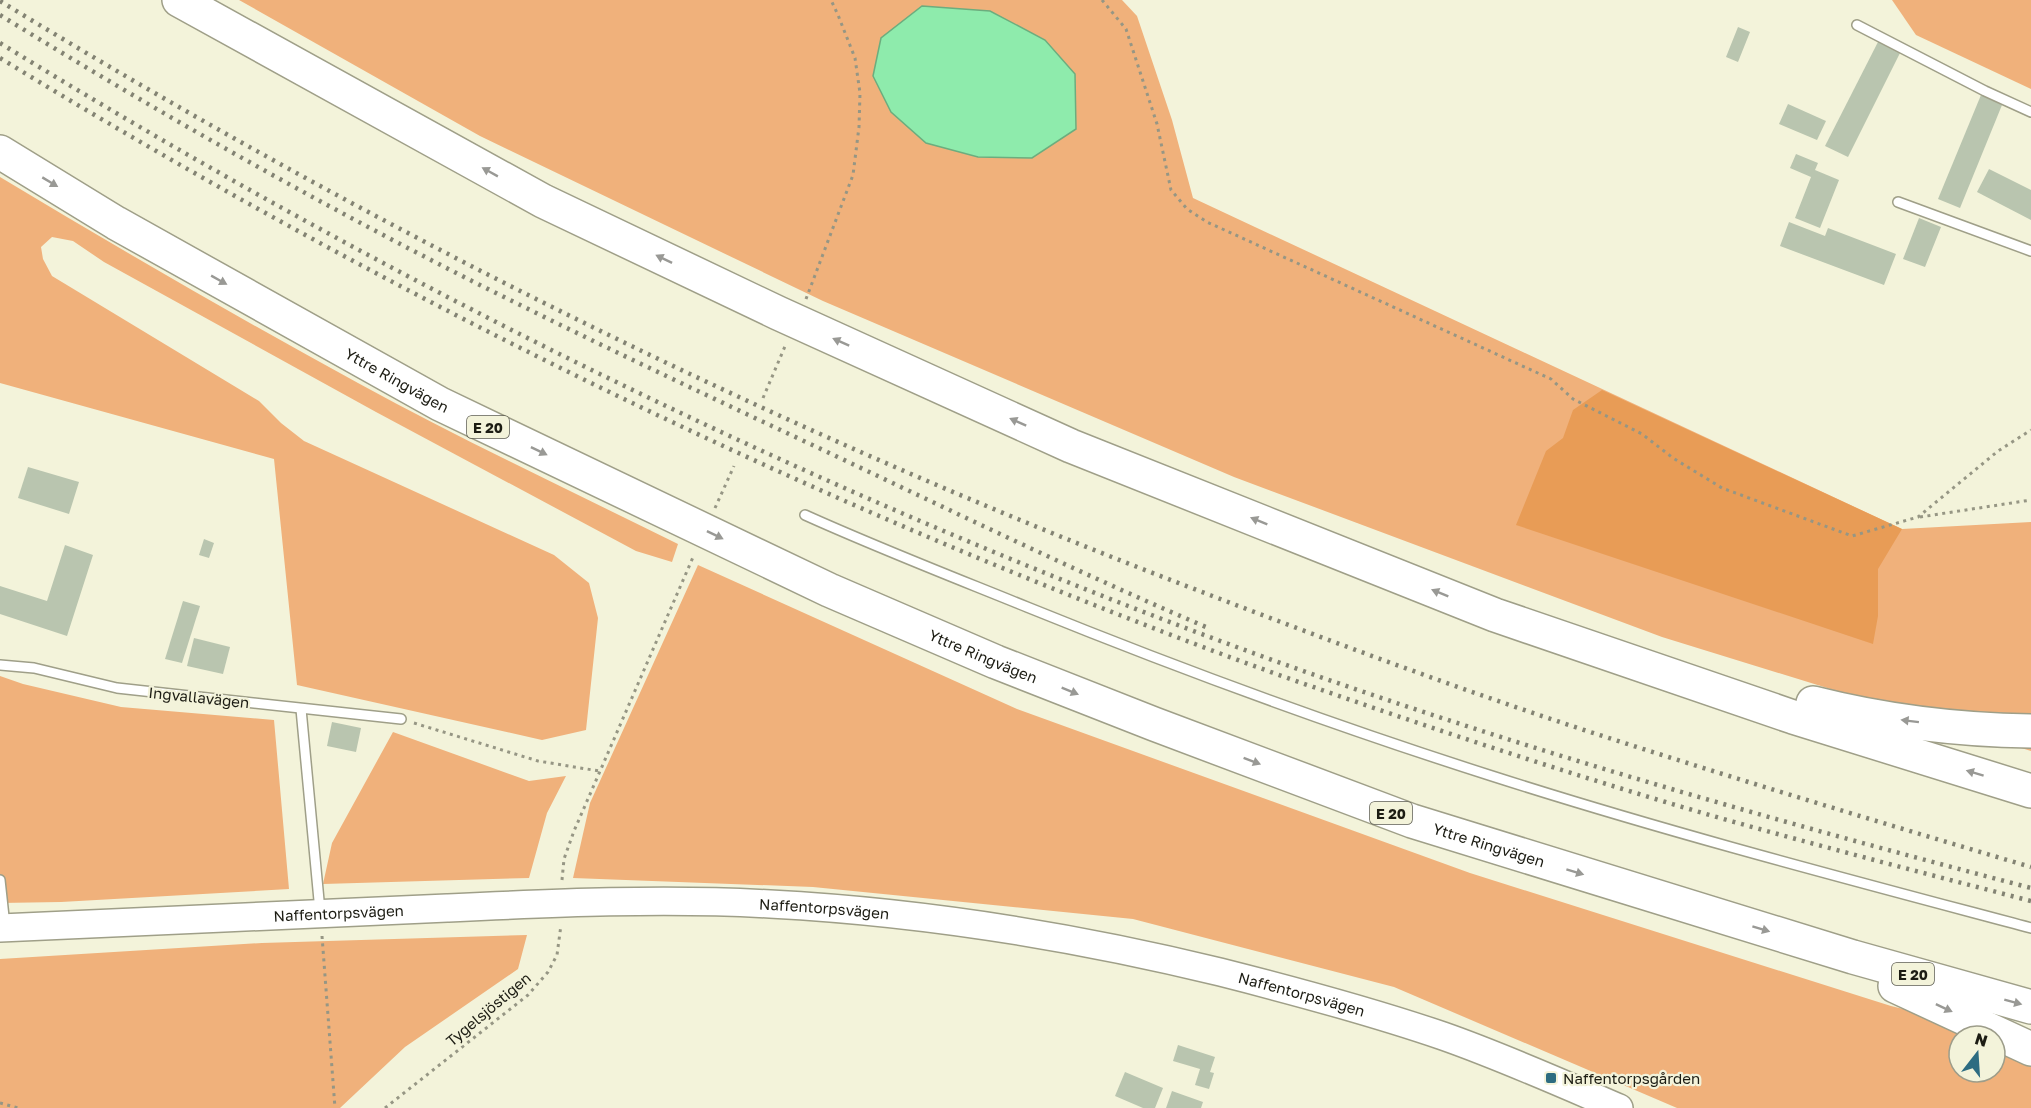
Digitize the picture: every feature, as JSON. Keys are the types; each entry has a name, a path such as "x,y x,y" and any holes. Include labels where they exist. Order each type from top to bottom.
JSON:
{"highway":[{"path":"178,0 543,201 777,313 1071,446 1495,615 1794,717 2031,790"},
{"name":"Yttre Ringvägen","path":"0,152 116,223 440,404 829,590 996,662 1412,821 1795,940 2031,1007"},
{"path":"1495,615 1833,708 1906,721 2001,731 2031,731"},
{"path":"1795,940 2031,1049"}],"street":[{"name":"Naffentorpsvägen","path":"3,928 559,903 676,901 767,903 859,909 987,925 1080,940 1270,985 1443,1036 1620,1108"}],"lane":[{"path":"1857,25 2031,112"},
{"path":"1898,202 2031,251"},
{"path":"805,515 919,564 1143,654 1490,776 1745,851 2031,928"},
{"name":"Ingvallavägen","path":"0,665 34,668 117,688 401,719"},
{"path":"301,709 320,913"},
{"path":"0,880 3,928"}],"path":[{"path":"803,306 853,175 859,127 860,93 855,58 831,0"},
{"path":"1102,0 1126,29 1157,124 1171,190 1187,209 1207,222 1551,379 1573,399 1642,434 1673,458 1722,488 1852,536 1918,517 2031,500"},
{"path":"763,398 789,337"},
{"path":"1918,517 1998,451 2031,430"},
{"path":"714,509 734,466"},
{"name":"Tygelsjöstigen","path":"385,1108 528,995 548,972 557,955 561,931 559,903 564,859 573,831 694,555"},
{"path":"401,719 538,760 600,771"},
{"path":"320,913 335,1108"},
{"path":"0,1104 18,1108"}],"shaded area":[{"path":"239,0 1122,0 1137,16 1172,120 1193,198 1902,529 2031,522 2031,751 1662,637 1234,477 823,301 480,136"},
{"path":"1892,0 2031,0 2031,89 1916,35"},
{"path":"922,6 990,11 1045,40 1075,74 1076,129 1032,158 978,157 926,143 891,112 873,76 881,38"},
{"path":"0,177 178,282 358,383 477,445 678,544 672,562 636,551 376,412 104,262 73,241 52,237 41,247 43,259 52,276 259,401 281,423 304,441 554,555 589,583 598,618 586,730 542,740 297,685 274,459 0,383"},
{"path":"1602,390 1902,529 1878,569 1878,616 1873,644 1516,525 1546,451 1563,438 1573,410"},
{"path":"698,565 1017,709 1470,873 1891,1006 1965,1024 1947,1024 1947,1084 2007,1084 2007,1034 2031,1040 2031,1108 1677,1108 1394,987 1133,919 813,887 573,878 590,803"},
{"path":"0,676 23,684 121,707 274,720 289,889 61,902 0,903"},
{"path":"393,732 529,781 566,776 547,813 529,878 323,884 332,843"},
{"path":"527,935 518,969 405,1047 340,1108 0,1108 0,959 262,943"}],"building":[{"path":"1738,27 1750,32 1738,62 1726,57"},
{"path":"1879,40 1901,51 1848,157 1825,146"},
{"path":"1981,95 2002,105 1960,208 1938,199"},
{"path":"1788,104 1826,121 1817,140 1779,124"},
{"path":"1796,154 1818,163 1815,170 1839,180 1820,228 1795,218 1811,177 1790,168"},
{"path":"1989,169 2031,190 2031,220 1977,192"},
{"path":"1919,218 1941,227 1925,267 1903,259"},
{"path":"1789,222 1825,236 1828,228 1896,254 1884,285 1780,246"},
{"path":"28,467 79,482 69,514 18,498"},
{"path":"204,539 214,543 209,558 199,555"},
{"path":"65,545 93,555 67,636 0,614 0,586 47,601"},
{"path":"183,601 200,606 182,663 165,659"},
{"path":"194,638 230,647 223,674 187,666"},
{"path":"332,722 361,728 356,752 327,746"},
{"path":"1178,1045 1215,1057 1210,1072 1214,1073 1209,1089 1195,1085 1200,1069 1173,1061"},
{"path":"1125,1072 1163,1088 1155,1108 1143,1108 1115,1096"},
{"path":"1172,1091 1203,1102 1201,1108 1166,1108"}],"railway":[{"path":"0,1 141,85 428,244 574,318 872,457 1176,582 1481,695 1695,765 2031,867"},
{"path":"0,15 234,153 474,282 966,518 1206,627"},
{"path":"0,43 139,127 423,284 568,358 714,428 861,496 1011,559 1269,659 1484,732 1702,798 2031,888"},
{"path":"0,58 129,135 390,281 658,415 793,478 931,538 1194,644 1468,740 1720,818 2031,901"}],"place":[{"name":"Naffentorpsgården","path":"1551,1078"}]}
